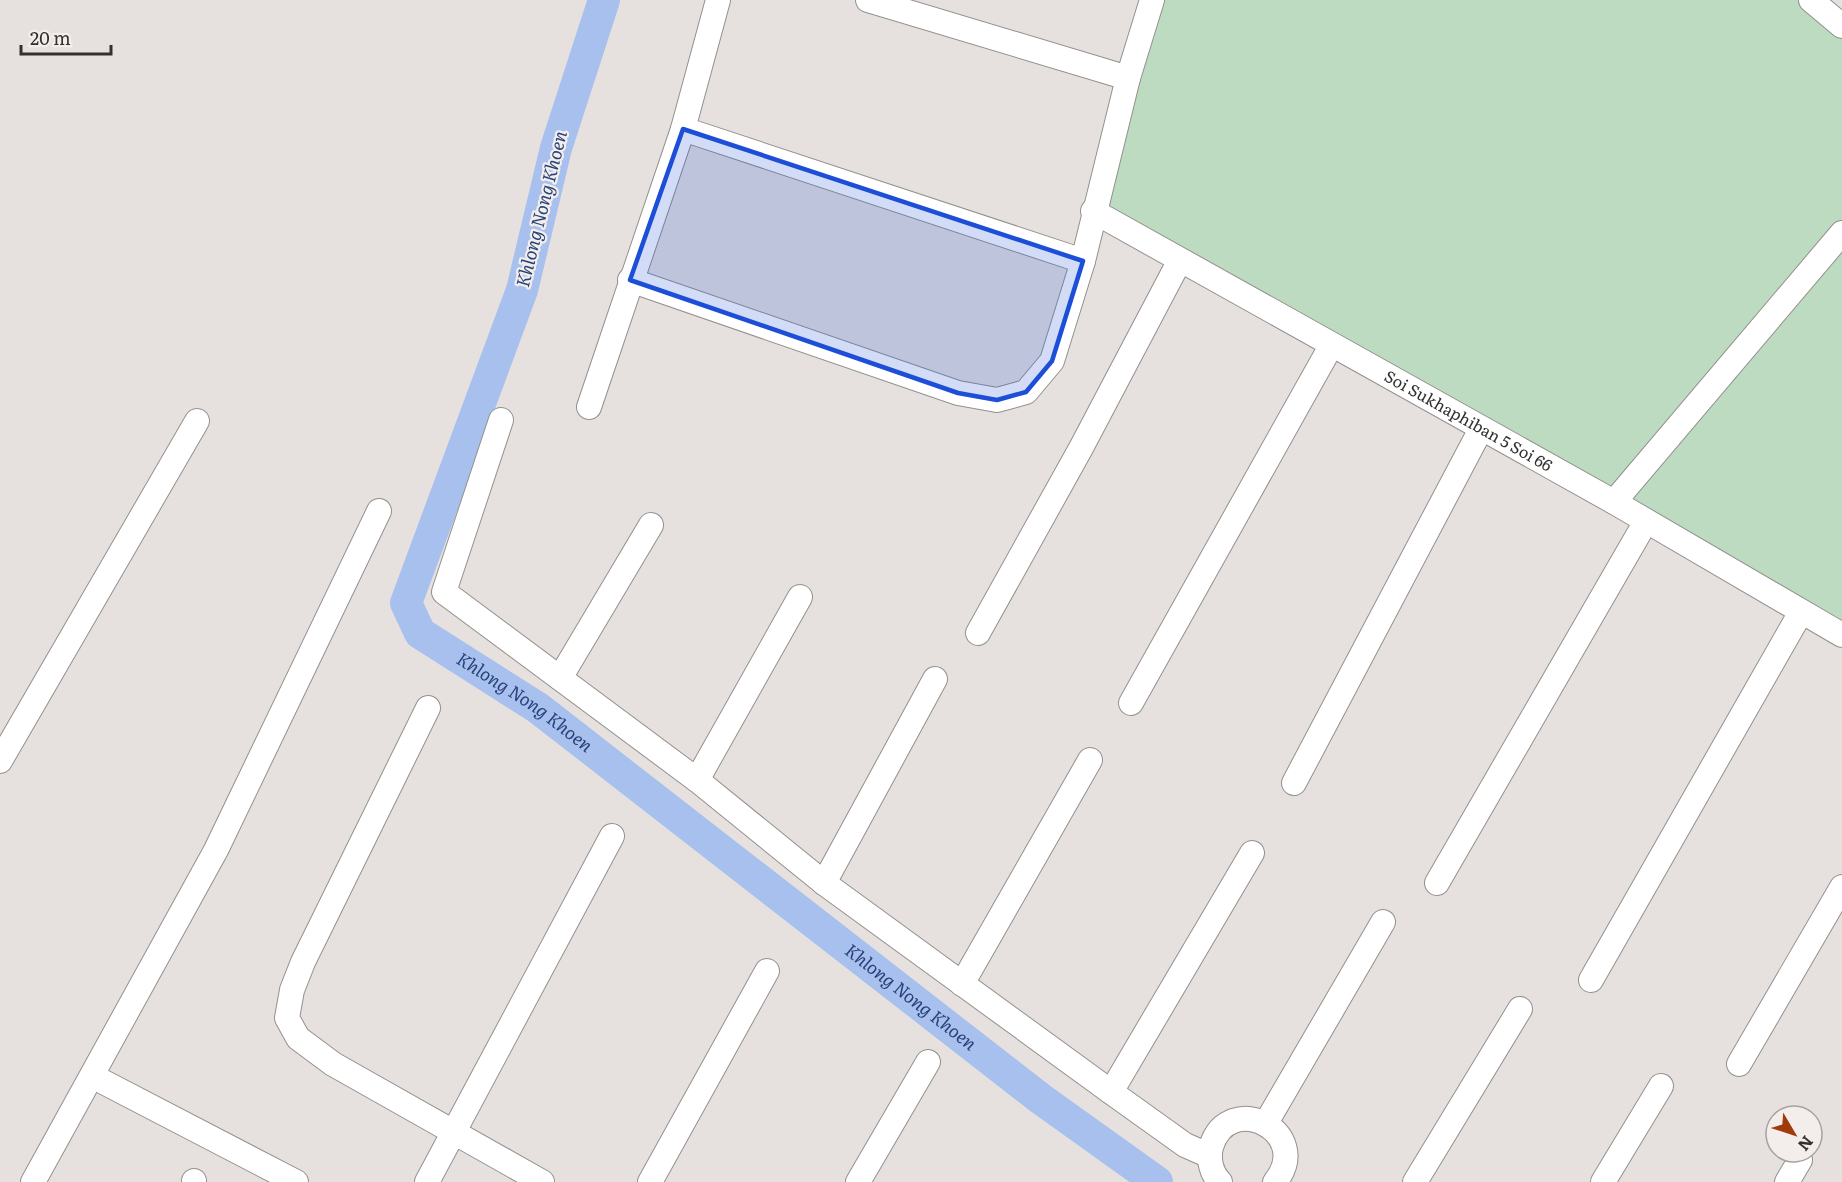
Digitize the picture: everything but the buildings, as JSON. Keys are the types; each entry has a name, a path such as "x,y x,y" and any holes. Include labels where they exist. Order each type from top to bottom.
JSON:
{"street":[{"path":"589,407 630,280 683,129 718,0"},
{"path":"868,0 1128,78"},
{"path":"630,280 958,393 997,400 1026,392 1052,361 1083,261 1093,211 1128,78 1152,0"},
{"path":"1810,0 1842,26"},
{"path":"683,129 1083,261"},
{"name":"Soi Sukhaphiban 5 Soi 66","path":"1093,211 1331,346 1614,502 1645,523 1842,635"},
{"path":"1614,502 1842,233"},
{"path":"978,633 1081,448 1180,260"},
{"path":"1131,703 1331,346"},
{"path":"501,420 444,592 697,780 824,883 1185,1145 1210,1156"},
{"path":"0,761 197,421"},
{"path":"1294,783 1481,429"},
{"path":"33,1182 216,850 379,511"},
{"path":"1437,883 1645,523"},
{"path":"560,678 651,525"},
{"path":"697,780 800,597"},
{"path":"1591,980 1801,612"},
{"path":"824,883 935,679"},
{"path":"428,708 303,962 292,990 287,1017 298,1038 333,1064 453,1134 542,1182"},
{"path":"962,984 1090,760"},
{"path":"427,1182 612,836"},
{"path":"1111,1092 1252,853"},
{"path":"1739,1064 1842,887"},
{"path":"1266,1123 1383,922"},
{"path":"650,1182 767,971"},
{"path":"1415,1182 1520,1009"},
{"path":"858,1182 928,1062"},
{"path":"92,1076 296,1182"},
{"path":"1604,1182 1661,1086"},
{"path":"1220,1182 1211,1165 1213,1140 1231,1122 1242,1119 1266,1123 1279,1136 1285,1153 1285,1165 1275,1182"},
{"path":"1787,1182 1798,1164"}],"highlighted area":[{"path":"683,129 1083,261 1052,361 1026,392 997,400 958,393 630,280"}],"green space":[{"path":"1162,0 1818,0 1842,21 1842,632 1098,205"}],"waterway":[{"name":"Khlong Nong Khoen","path":"604,0 556,148 522,290 406,603 420,633 538,708 1041,1099 1157,1182"}]}
